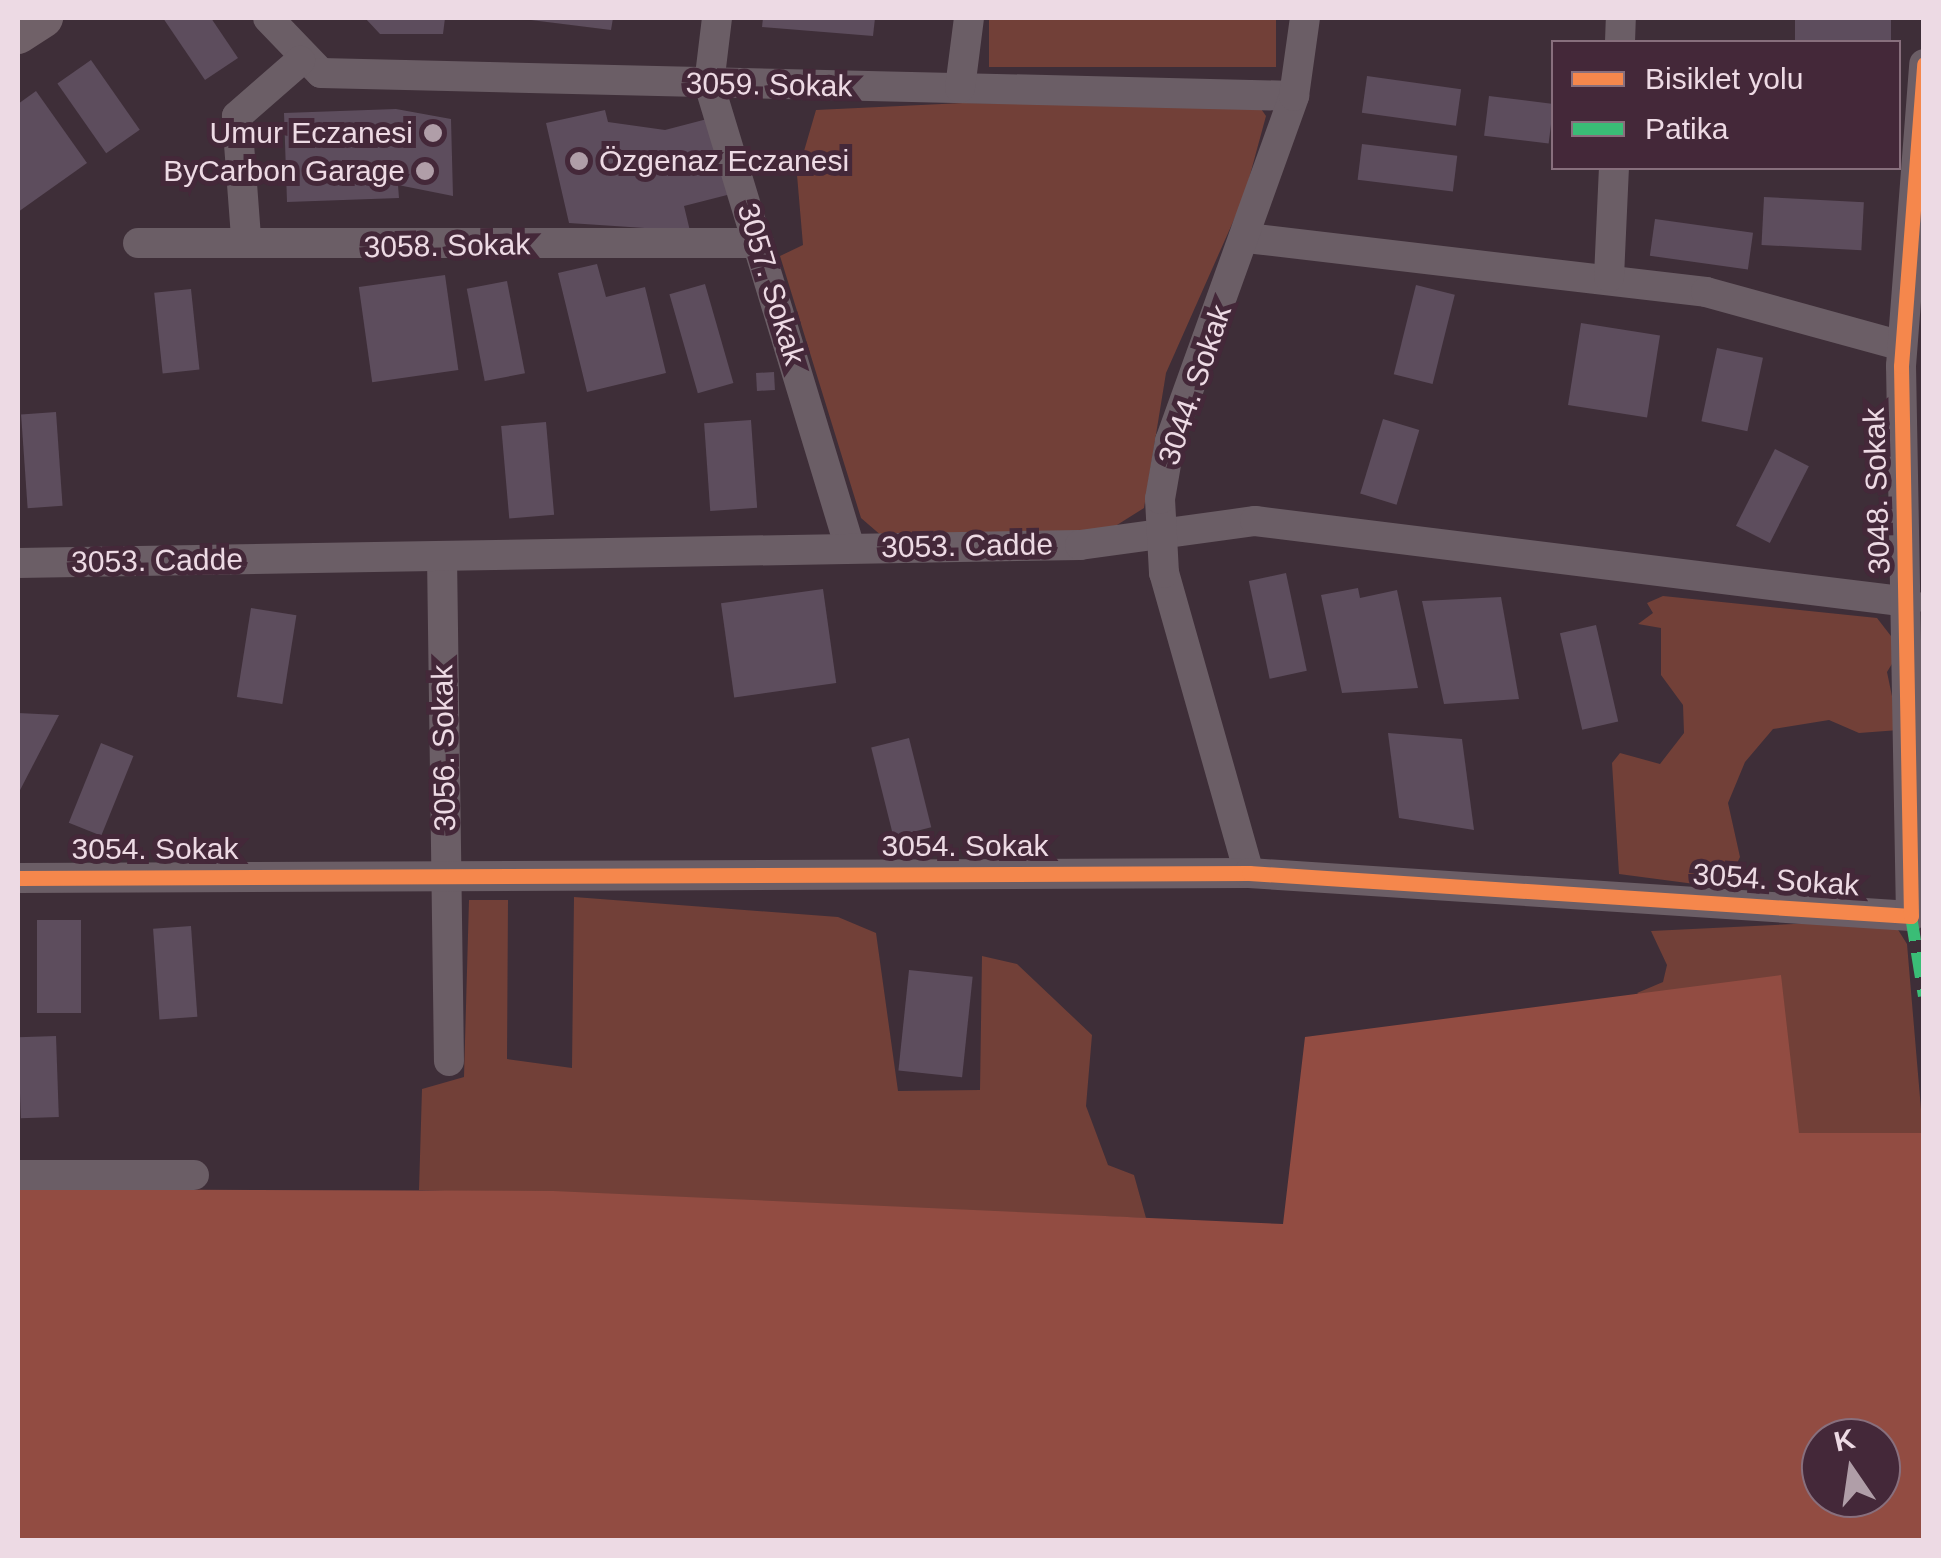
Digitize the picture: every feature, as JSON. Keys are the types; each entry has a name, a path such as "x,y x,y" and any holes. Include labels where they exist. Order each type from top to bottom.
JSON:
{"street":[{"path":"18,34 43,18"},
{"path":"246,238 237,116 300,61 268,18"},
{"name":"3057. Sokak","path":"717,18 710,84 850,548"},
{"path":"960,88 968,18"},
{"name":"3044. Sokak","path":"1249,872 1160,534 1170,441 1247,238 1294,96 1305,18"},
{"name":"3059. Sokak","path":"300,61 321,72 1294,96"},
{"name":"3048. Sokak","path":"1912,916 1909,602 1913,433 1902,346 1924,64"},
{"path":"1609,276 1614,170"},
{"name":"3058. Sokak","path":"138,243 246,238 270,247 759,243"},
{"path":"1247,238 1609,276 1755,301 1902,346"},
{"name":"3053. Cadde","path":"18,564 1100,544 1255,521 1909,602"},
{"name":"3056. Sokak","path":"442,556 450,1061"},
{"name":"3054. Sokak","path":"18,878 1249,872 1912,916"},
{"path":"18,1175 194,1174"}],"shaded area":[{"path":"989,18 1276,18 1276,67 989,67"},
{"path":"963,103 1259,106 1266,116 1244,197 1166,373 1144,508 1101,535 883,537 861,518 780,256 803,245 797,175 816,110"},
{"path":"1663,596 1877,618 1901,649 1887,672 1899,730 1859,733 1829,720 1773,729 1745,762 1728,803 1740,857 1725,888 1619,874 1612,763 1620,753 1660,764 1684,733 1683,705 1661,675 1661,628 1638,624 1653,613 1647,603"},
{"path":"574,897 838,917 876,933 898,1091 980,1090 982,956 1017,964 1092,1035 1086,1106 1108,1165 1134,1175 1146,1218 419,1190 422,1089 464,1077 469,900 508,900 507,1059 572,1068"},
{"path":"1877,920 1895,925 1907,944 1923,1133 1799,1133 1637,993 1663,982 1667,965 1651,931"},
{"path":"1781,975 1799,1133 1923,1133 1923,1540 18,1540 18,1189 553,1191 1283,1224 1305,1037"}],"building":[{"path":"163,18 211,18 238,58 205,80"},
{"path":"365,18 445,18 443,34 380,34"},
{"path":"515,18 613,18 611,30"},
{"path":"763,18 875,18 873,36 762,27"},
{"path":"1795,18 1891,18 1891,40 1795,40"},
{"path":"91,60 140,130 106,153 57,84"},
{"path":"1367,76 1461,89 1456,126 1362,113"},
{"path":"36,91 87,163 18,212 18,104"},
{"path":"1489,96 1551,104 1549,144 1484,136"},
{"path":"396,109 451,119 453,196 398,185 399,198 287,202 284,113"},
{"path":"605,110 608,122 665,130 711,118 731,194 684,206 690,231 569,223 546,123"},
{"path":"1362,144 1457,156 1453,191 1358,180"},
{"path":"1764,197 1864,202 1861,250 1761,245"},
{"path":"1655,219 1753,233 1748,269 1650,256"},
{"path":"597,264 606,297 645,287 666,373 587,392 558,273"},
{"path":"445,275 458,370 372,382 359,287"},
{"path":"507,281 525,373 485,381 467,289"},
{"path":"705,284 733,383 698,393 669,294"},
{"path":"1416,285 1455,295 1433,384 1394,374"},
{"path":"191,289 199,370 163,373 154,293"},
{"path":"1581,323 1660,336 1647,417 1568,405"},
{"path":"1717,348 1763,358 1747,431 1701,421"},
{"path":"774,372 775,390 757,391 756,373"},
{"path":"56,412 63,506 28,508 21,414"},
{"path":"1383,419 1419,430 1397,505 1360,494"},
{"path":"751,420 757,508 710,511 704,423"},
{"path":"546,422 554,515 509,519 501,426"},
{"path":"1775,449 1809,466 1770,543 1736,526"},
{"path":"1286,573 1307,671 1270,679 1249,581"},
{"path":"1358,588 1360,598 1397,590 1418,688 1342,693 1321,595"},
{"path":"823,589 836,683 734,697 721,603"},
{"path":"1501,597 1519,699 1444,704 1422,601"},
{"path":"251,608 296,615 282,704 237,697"},
{"path":"1596,625 1618,721 1582,730 1560,633"},
{"path":"18,713 59,715 18,794"},
{"path":"1388,733 1462,739 1474,830 1399,818"},
{"path":"909,738 931,827 893,837 871,747"},
{"path":"101,743 133,756 101,836 69,823"},
{"path":"37,920 81,920 81,1013 37,1013"},
{"path":"191,926 197,1017 159,1019 153,929"},
{"path":"909,970 973,977 962,1077 898,1070"},
{"path":"56,1036 59,1117 21,1118 18,1037"}],"marked path":[{"path":"1911,916 1924,996"}],"cycle path":[{"path":"18,878 1249,873 1911,916 1901,366 1924,64"}],"place":[{"name":"Umur Eczanesi","path":"433,133"},
{"name":"Özgenaz Eczanesi","path":"579,161"},
{"name":"ByCarbon Garage","path":"425,171"}]}
